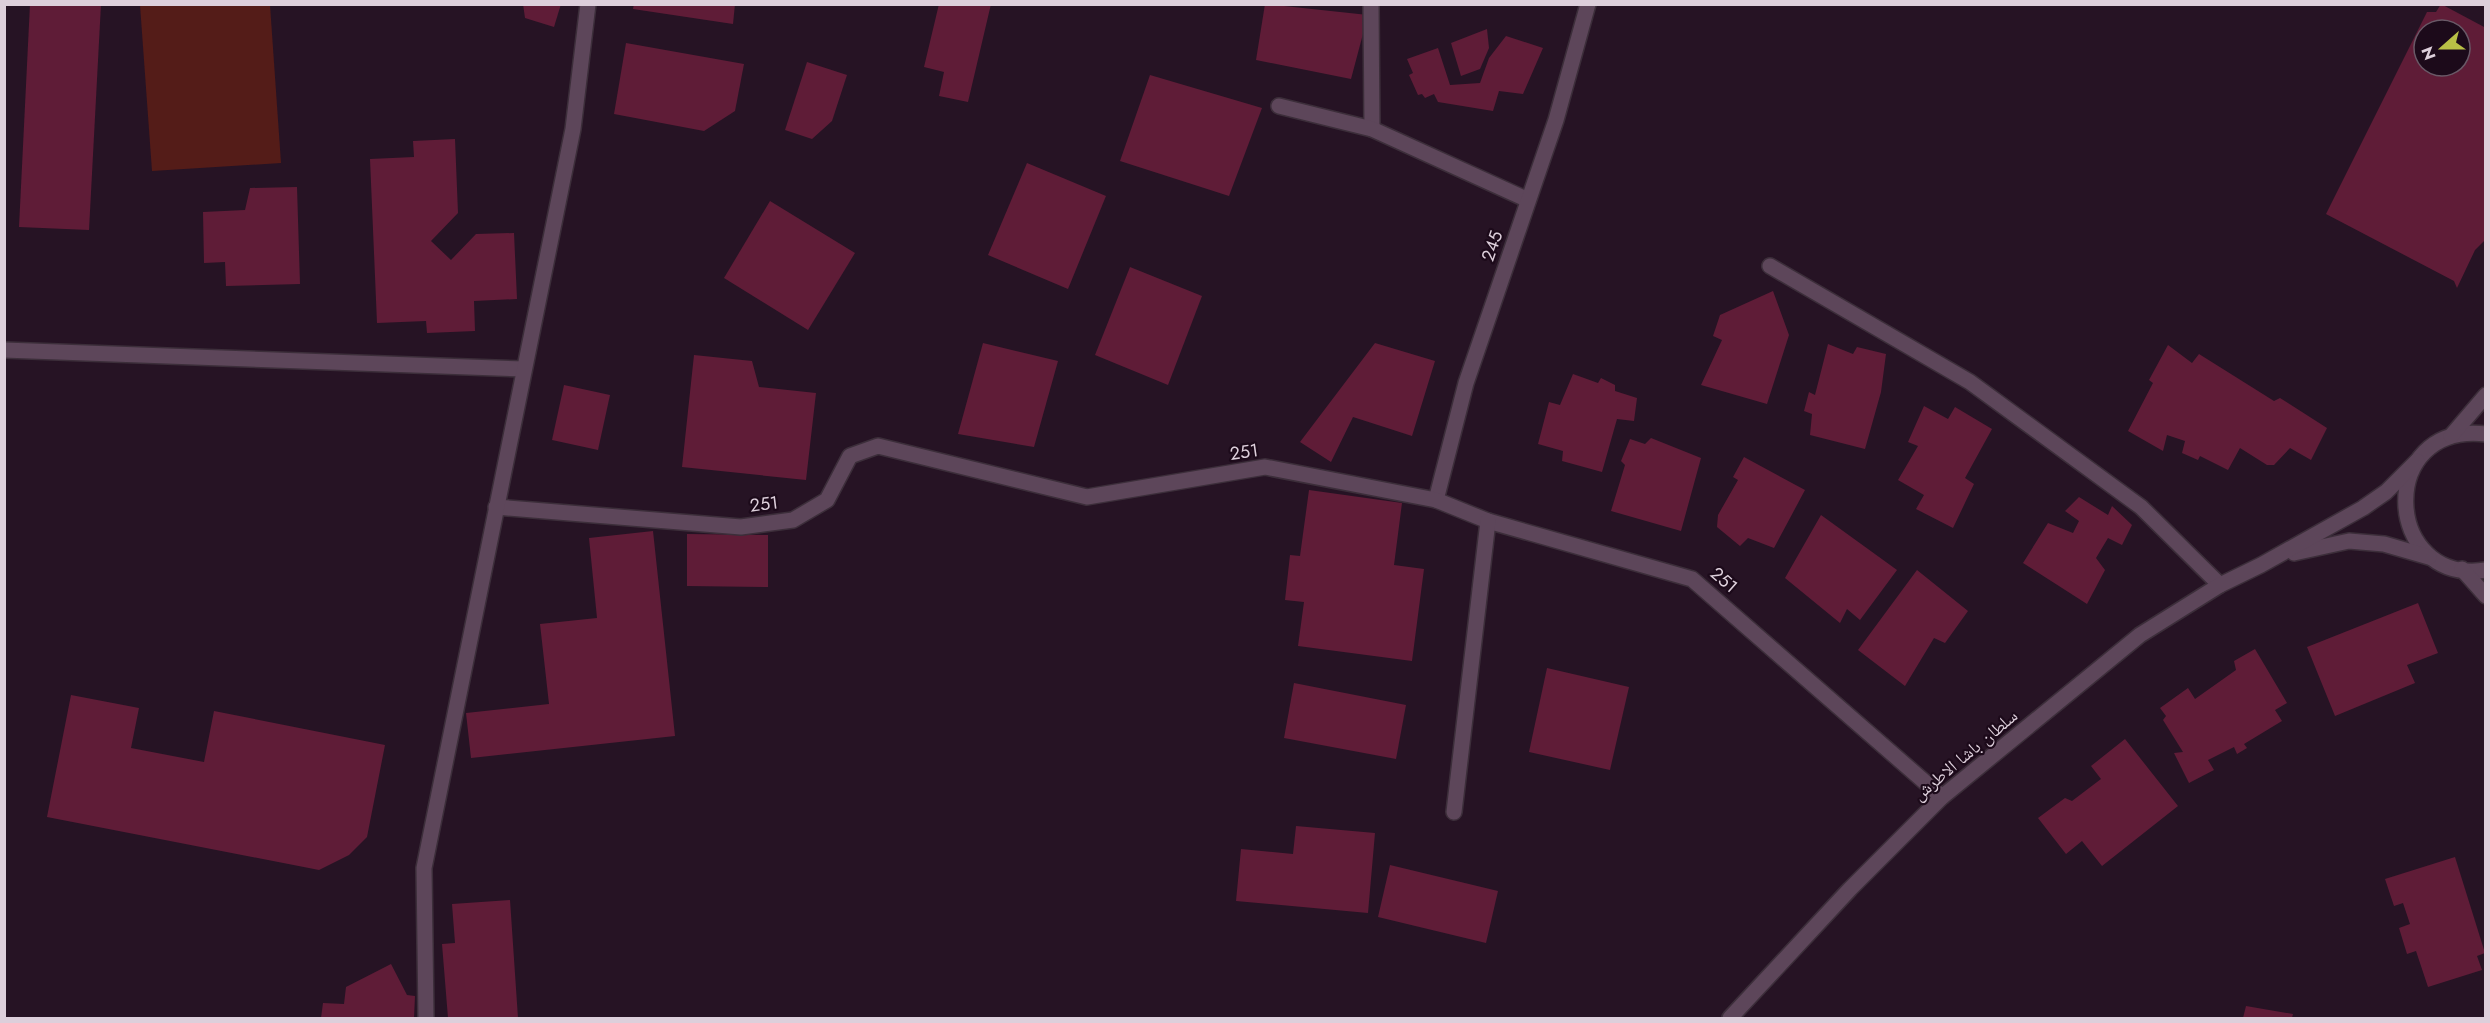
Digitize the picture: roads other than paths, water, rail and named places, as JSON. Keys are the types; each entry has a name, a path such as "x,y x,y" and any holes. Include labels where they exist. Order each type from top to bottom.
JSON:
{"street":[{"path":"426,1018 424,868 573,129 588,4"},
{"path":"1371,4 1372,129"},
{"name":"245","path":"1436,500 1467,383 1556,120 1588,4"},
{"path":"1279,106 1372,129 1528,200"},
{"path":"1770,266 1970,382 2141,507 2220,585"},
{"path":"4,350 524,369"},
{"path":"2451,436 2486,395"},
{"path":"2451,436 2472,432 2486,434"},
{"name":"سلطان باشا الاطرش","path":"2261,566 2363,508 2386,492 2432,446 2451,436"},
{"name":"251","path":"496,507 741,526 793,520 827,500 850,456 878,446 1087,497 1265,467 1436,500 1488,521 1692,579 1942,797"},
{"path":"2417,461 2408,481 2404,501 2408,523 2417,543 2433,558"},
{"path":"1454,812 1488,521"},
{"name":"سلطان باشا الاطرش","path":"1730,1018 1851,889 1942,797 2140,635 2220,585 2299,551 2349,542 2384,544 2462,569"},
{"path":"2462,569 2486,570"},
{"path":"2462,569 2486,596"}]}
